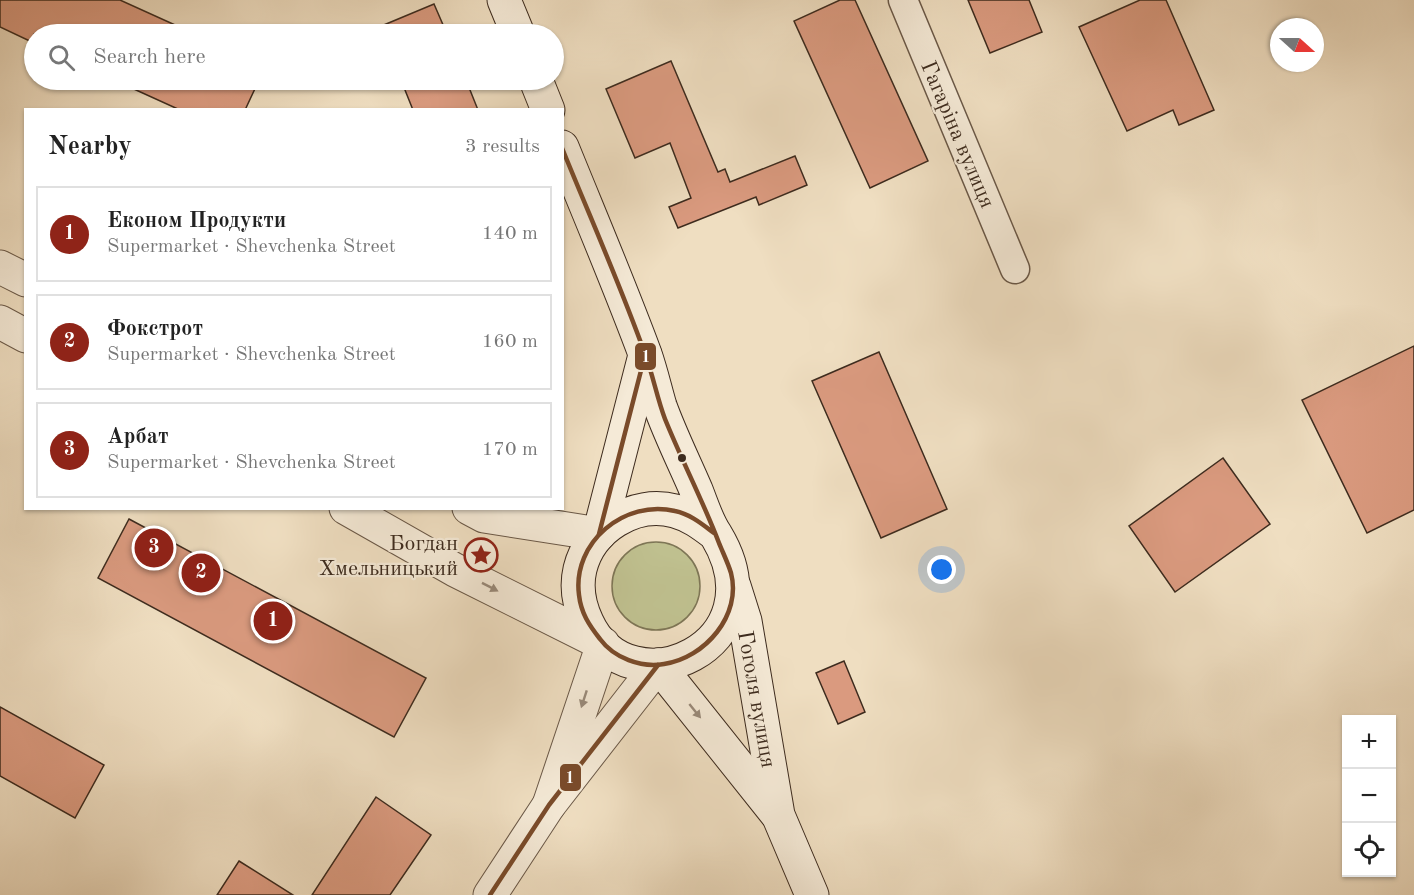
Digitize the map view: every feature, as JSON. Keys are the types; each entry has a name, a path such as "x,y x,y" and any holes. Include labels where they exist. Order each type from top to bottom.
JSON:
{"main road":[{"path":"504,0 514,24"},
{"path":"540,90 547,108"},
{"name":"Гоголя вулиця","path":"564,152 645,355 661,408 714,533 730,564 746,621 778,815 812,895"},
{"path":"0,267 24,279"},
{"path":"0,322 24,335"},
{"name":"Гоголя вулиця","path":"599,534 645,355"},
{"name":"Гоголя вулиця","path":"714,533 693,518 674,511 654,509 633,512 615,520 599,534 587,550 580,569 578,590 581,610 590,628 603,644 619,656 638,663 658,665 678,662 697,653 713,640 725,624 732,604 734,584"},
{"path":"350,510 455,570 603,644 549,805"},
{"path":"473,510 484,516 599,534"},
{"path":"490,895 549,805 658,665"},
{"name":"Гоголя вулиця","path":"658,665 778,815"}],"street":[{"name":"Гагаріна вулиця","path":"903,0 1015,269"}],"green space":[{"path":"647,542 665,542 681,549 693,561 700,577 700,595 693,611 681,623 665,630 647,630 631,623 619,611 612,595 612,577 619,561 631,549"}],"building":[{"path":"0,0 120,0 173,24 24,24 24,38 0,27"},
{"path":"840,0 855,0 928,161 870,188 794,21"},
{"path":"968,0 1029,0 1042,32 990,53"},
{"path":"1140,0 1166,0 1214,110 1179,125 1173,110 1127,131 1079,27"},
{"path":"434,4 443,24 386,24"},
{"path":"671,61 718,172 725,169 730,182 795,156 807,185 759,205 756,197 678,228 669,207 691,198 670,143 635,158 606,89"},
{"path":"136,90 254,90 246,108 176,108"},
{"path":"405,90 470,90 477,108 412,108"},
{"path":"1414,346 1414,510 1367,533 1302,400"},
{"path":"879,352 947,509 881,538 812,381"},
{"path":"1223,458 1270,524 1175,592 1129,526"},
{"path":"129,519 426,678 394,737 98,578"},
{"path":"844,661 865,712 838,724 816,673"},
{"path":"0,707 104,765 75,818 0,776"},
{"path":"376,797 431,835 390,895 312,895"},
{"path":"239,861 293,895 217,895"}],"transit line":[{"name":"1","path":"564,153 648,362 665,419 706,512 731,573 733,589 731,604 717,632 706,644 679,660 655,665 637,663 620,656 606,646 586,618 579,595 579,576 584,558 593,542 621,518 656,509 686,514 714,533"},
{"name":"1","path":"599,534 645,355"},
{"name":"1","path":"490,895 549,805 658,665"}],"place":[{"name":"Арбат","path":"154,548"},
{"name":"Богдан Хмельницький","path":"481,555"},
{"name":"Фокстрот","path":"201,573"},
{"name":"Економ Продукти","path":"273,621"}]}
